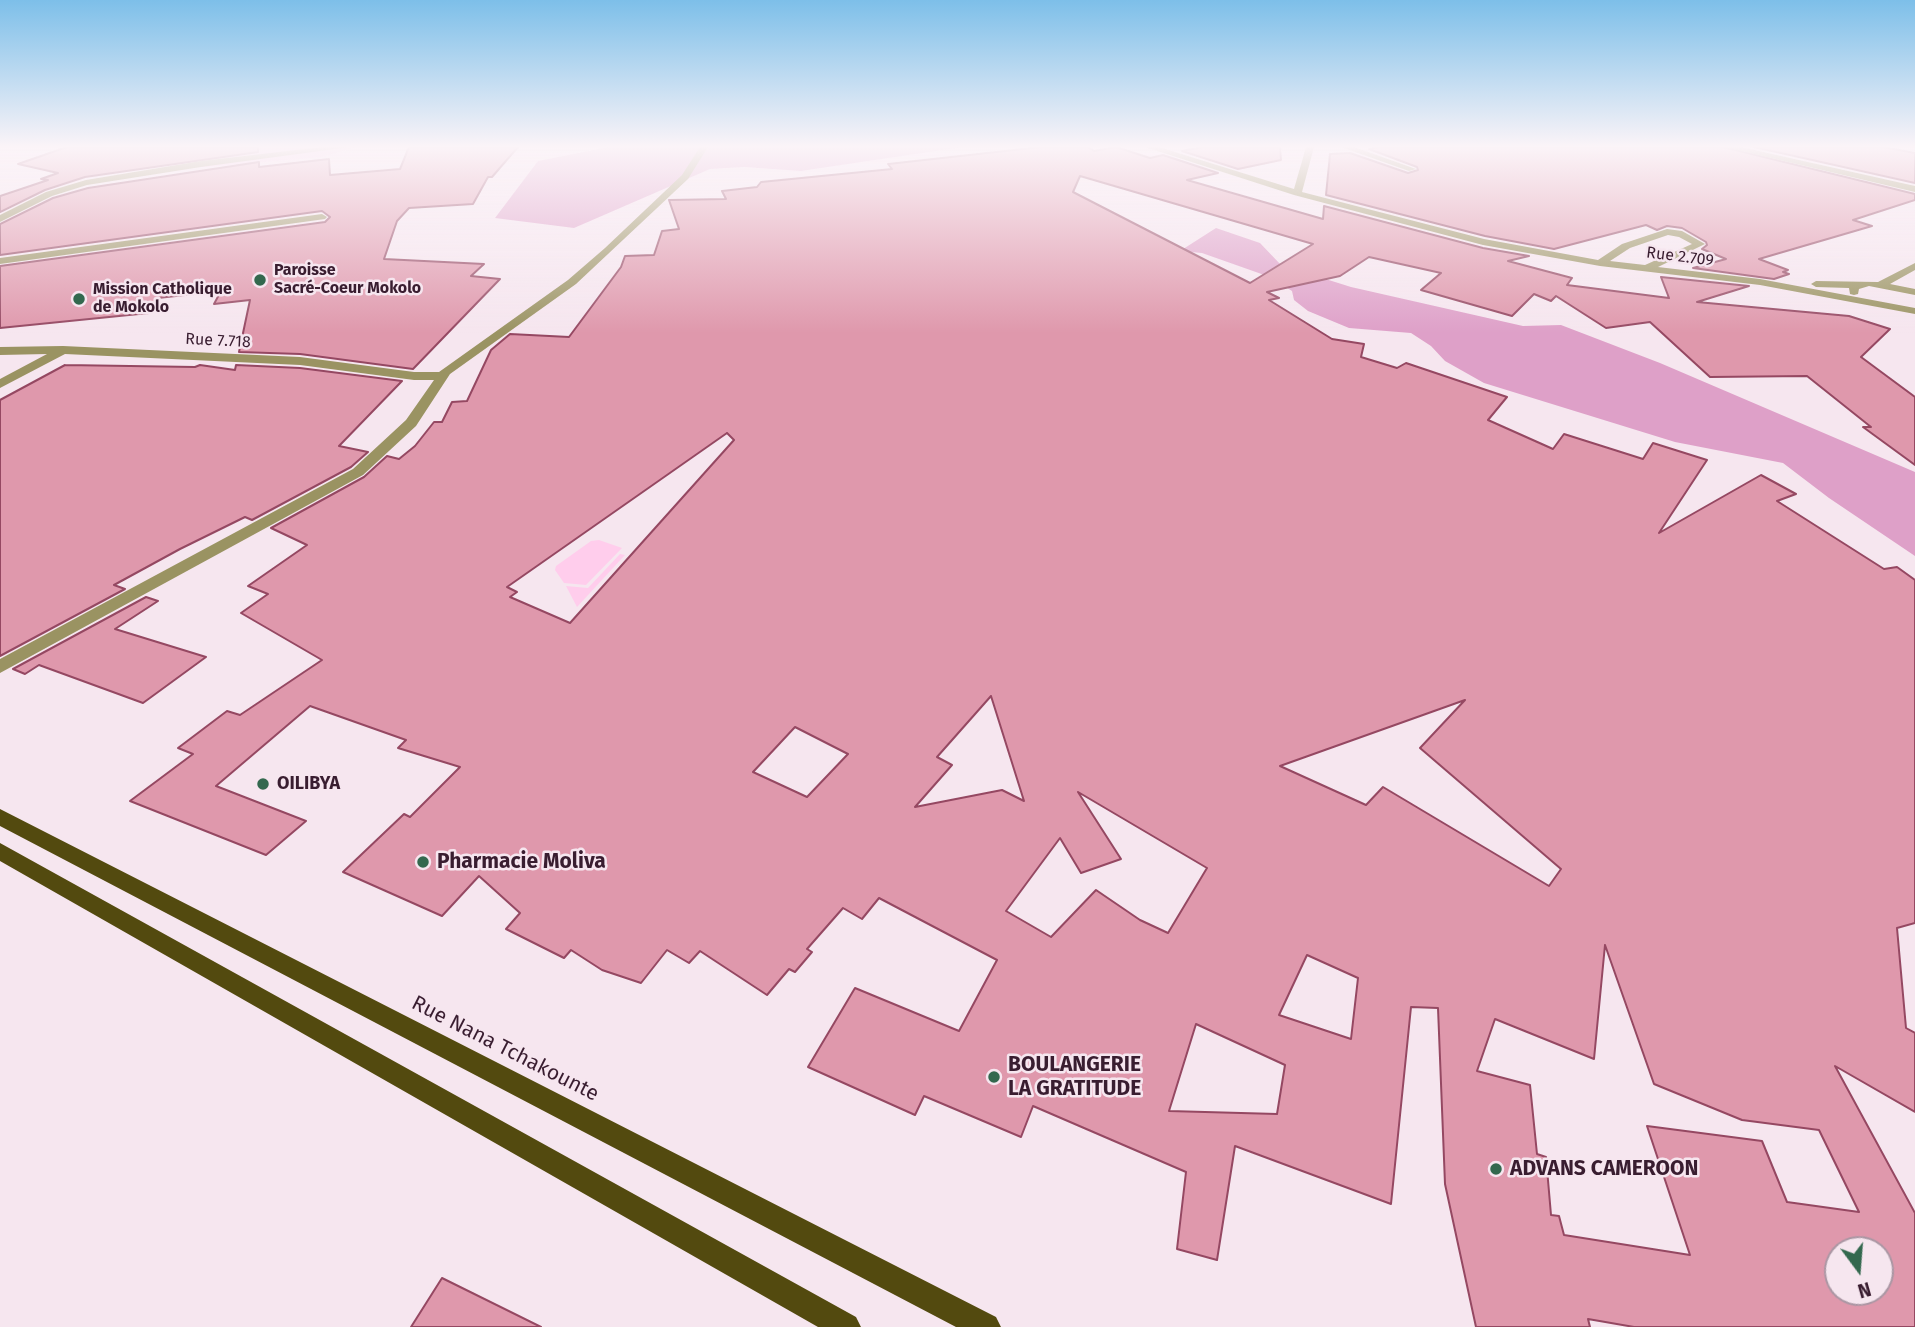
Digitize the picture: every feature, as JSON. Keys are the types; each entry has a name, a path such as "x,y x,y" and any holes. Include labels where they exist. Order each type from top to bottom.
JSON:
{"main road":[{"name":"Rue Nana Tchakounte","path":"0,817 986,1327"},
{"path":"0,851 846,1327"}],"street":[{"path":"0,219 19,209"},
{"path":"0,667 358,472 411,423 441,376 572,282 652,209"},
{"name":"Rue 2.709","path":"1357,209 1483,242 1600,262 1760,282 1878,306"},
{"path":"0,261 322,217"},
{"path":"1600,262 1626,246 1667,232 1682,234 1700,244 1645,268"},
{"path":"1882,284 1915,266"},
{"name":"Rue 2.709","path":"1760,282 1882,284"},
{"path":"1882,284 1915,292"},
{"path":"1860,285 1854,292 1865,300 1891,309 1915,311"},
{"path":"1891,309 1915,320"},
{"path":"0,384 63,350"},
{"name":"Rue 7.718","path":"0,351 63,350 300,361 414,376 441,376"}],"shaded area":[{"path":"502,209 618,209 574,228 495,218"},
{"path":"1216,228 1260,243 1281,265 1351,287 1523,326 1561,325 1660,363 1915,472 1915,556 1829,498 1783,463 1675,442 1484,383 1445,361 1431,346 1411,333 1349,328 1308,311 1294,300 1292,291 1270,277 1202,253 1180,251"},
{"path":"599,540 622,548 586,585 564,583 555,570 556,566 591,541"},
{"path":"620,554 625,555 577,607 566,586 588,588"}],"building":[{"path":"31,209 408,209 397,221 384,259 484,264 471,276 500,279 413,369 300,354 239,352 250,300 214,304 221,291 158,298 149,313 0,328 0,266 325,222 330,217 322,211 0,255 0,224"},
{"path":"672,209 1106,209 1250,283 1313,244 1193,209 1288,209 1323,219 1324,209 1335,209 1483,248 1529,256 1508,261 1572,278 1567,285 1669,298 1661,277 1749,286 1697,302 1849,316 1890,329 1861,357 1915,397 1915,465 1863,427 1871,427 1807,376 1710,377 1650,322 1606,328 1556,296 1551,301 1534,294 1512,316 1421,290 1441,273 1369,257 1340,276 1267,292 1279,298 1269,300 1332,339 1364,344 1361,357 1397,368 1406,363 1507,397 1488,420 1553,449 1564,434 1643,459 1653,443 1707,460 1659,533 1761,475 1796,494 1777,501 1884,569 1897,567 1915,580 1915,923 1897,928 1906,1028 1915,1033 1915,1112 1835,1066 1915,1213 1915,1327 1634,1327 1588,1319 1590,1327 1476,1327 1445,1184 1438,1008 1411,1007 1391,1204 1235,1146 1217,1260 1177,1249 1186,1172 1033,1106 1021,1137 924,1096 915,1115 808,1067 855,988 959,1031 997,960 879,898 862,919 843,908 807,949 812,952 795,972 789,969 767,995 700,951 689,963 667,950 641,983 602,970 571,950 564,958 506,929 520,913 479,876 442,916 343,872 404,814 410,817 460,767 398,748 406,740 310,706 216,786 306,821 266,855 130,801 193,754 178,748 227,711 240,715 322,660 241,613 268,594 248,586 307,545 271,528 364,477 387,456 399,459 415,446 434,422 442,422 452,402 467,401 491,350 510,334 569,337 621,267 625,256 654,255 662,231 679,229","holes":["727,433 734,440 570,623 510,597 517,592 507,587","991,696 1024,801 1002,790 915,807 952,765 937,757","1465,700 1420,748 1561,869 1549,886 1383,787 1366,805 1280,766","795,727 848,754 807,797 753,772","1078,792 1207,868 1168,933 1140,920 1096,890 1051,937 1006,911 1060,838 1081,873 1121,859","1605,945 1654,1084 1742,1120 1819,1130 1859,1212 1787,1202 1762,1141 1647,1126 1690,1255 1564,1235 1559,1216 1551,1215 1546,1157 1537,1154 1530,1085 1477,1071 1495,1019 1594,1059","1307,955 1358,978 1351,1039 1279,1015","1196,1024 1285,1065 1277,1114 1169,1111"]},
{"path":"1380,209 1887,209 1853,220 1872,226 1759,259 1788,270 1783,272 1789,274 1774,279 1693,268 1726,259 1702,249 1707,245 1706,242 1682,228 1667,226 1657,230 1646,225 1554,249 1485,236"},
{"path":"65,365 200,365 235,370 236,365 300,368 402,381 339,446 368,452 351,467 252,520 245,517 180,549 114,585 125,589 0,656 0,400"},
{"path":"146,597 158,601 115,629 206,657 143,703 39,665 25,674 13,669"},
{"path":"442,1278 541,1327 411,1327"}],"place":[{"name":"Paroisse Sacré-Coeur Mokolo","path":"260,280"},
{"name":"Mission Catholique de Mokolo","path":"79,299"},
{"name":"OILIBYA","path":"263,784"},
{"name":"Pharmacie Moliva","path":"423,862"},
{"name":"BOULANGERIE LA GRATITUDE","path":"994,1077"},
{"name":"ADVANS CAMEROON","path":"1496,1169"}]}
